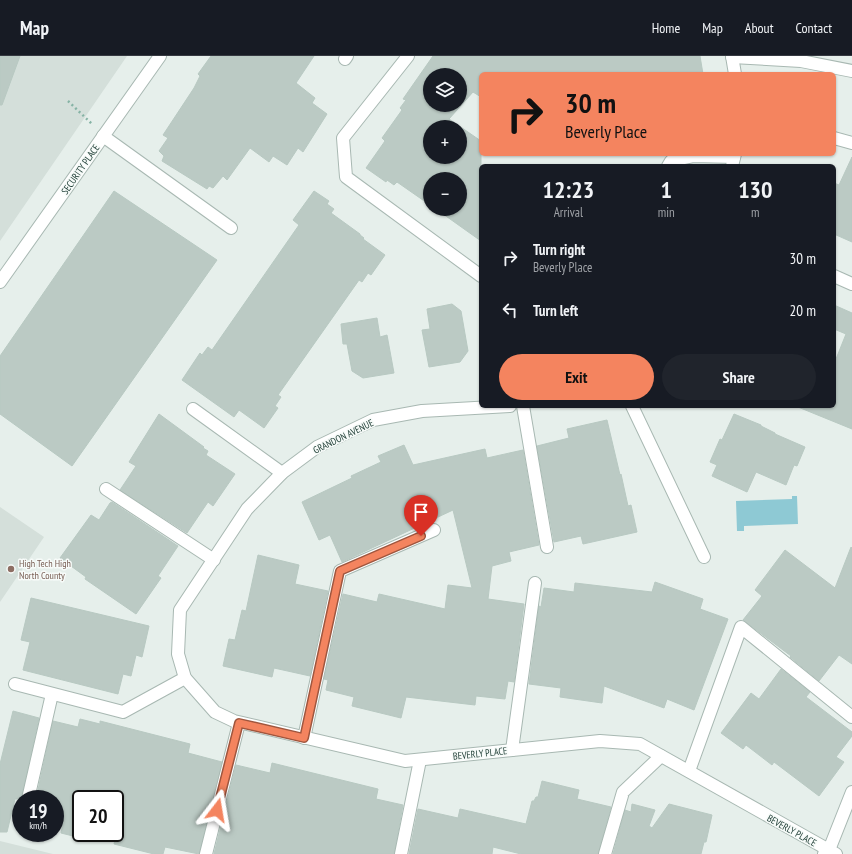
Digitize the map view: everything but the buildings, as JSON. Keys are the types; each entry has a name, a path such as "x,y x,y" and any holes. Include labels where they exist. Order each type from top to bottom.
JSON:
{"street":[{"name":"SECURITY PLACE","path":"0,282 160,56"},
{"path":"408,56 343,138 346,177 479,275"},
{"path":"735,72 732,57 801,61 817,69 852,71"},
{"path":"103,136 231,228"},
{"path":"836,139 852,143"},
{"path":"669,164 671,161 694,156 734,159"},
{"path":"836,277 852,284"},
{"name":"GRANDON AVENUE","path":"180,610 247,509 282,473 317,447 373,420 422,411 479,407"},
{"path":"523,408 547,547"},
{"path":"633,408 704,557"},
{"path":"193,409 282,473"},
{"path":"106,489 214,560"},
{"path":"304,738 340,571 434,530"},
{"path":"512,750 535,584"},
{"name":"BEVERLY PLACE","path":"180,610 178,654 185,678 215,712 239,723 405,761 600,741 640,744 830,853"},
{"path":"689,771 741,627 852,717"},
{"path":"15,684 123,712 185,678"},
{"path":"30,790 52,694"},
{"path":"206,854 239,723"},
{"path":"605,854 623,792 662,756"},
{"path":"401,854 420,760"},
{"path":"830,853 852,792"}],"path":[{"path":"68,100 103,136"}],"shaded area":[{"path":"0,56 127,56 0,241"},
{"name":"High Tech High North County","path":"0,507 44,537 0,602"},
{"path":"0,841 53,854 0,854"}],"water":[{"path":"792,496 797,496 798,524 744,526 744,531 737,531 736,501 792,499"}],"place":[{"name":"High Tech High North County","path":"11,569"}],"route":[{"path":"217,810 239,723 304,738 340,571 421,536"}]}
